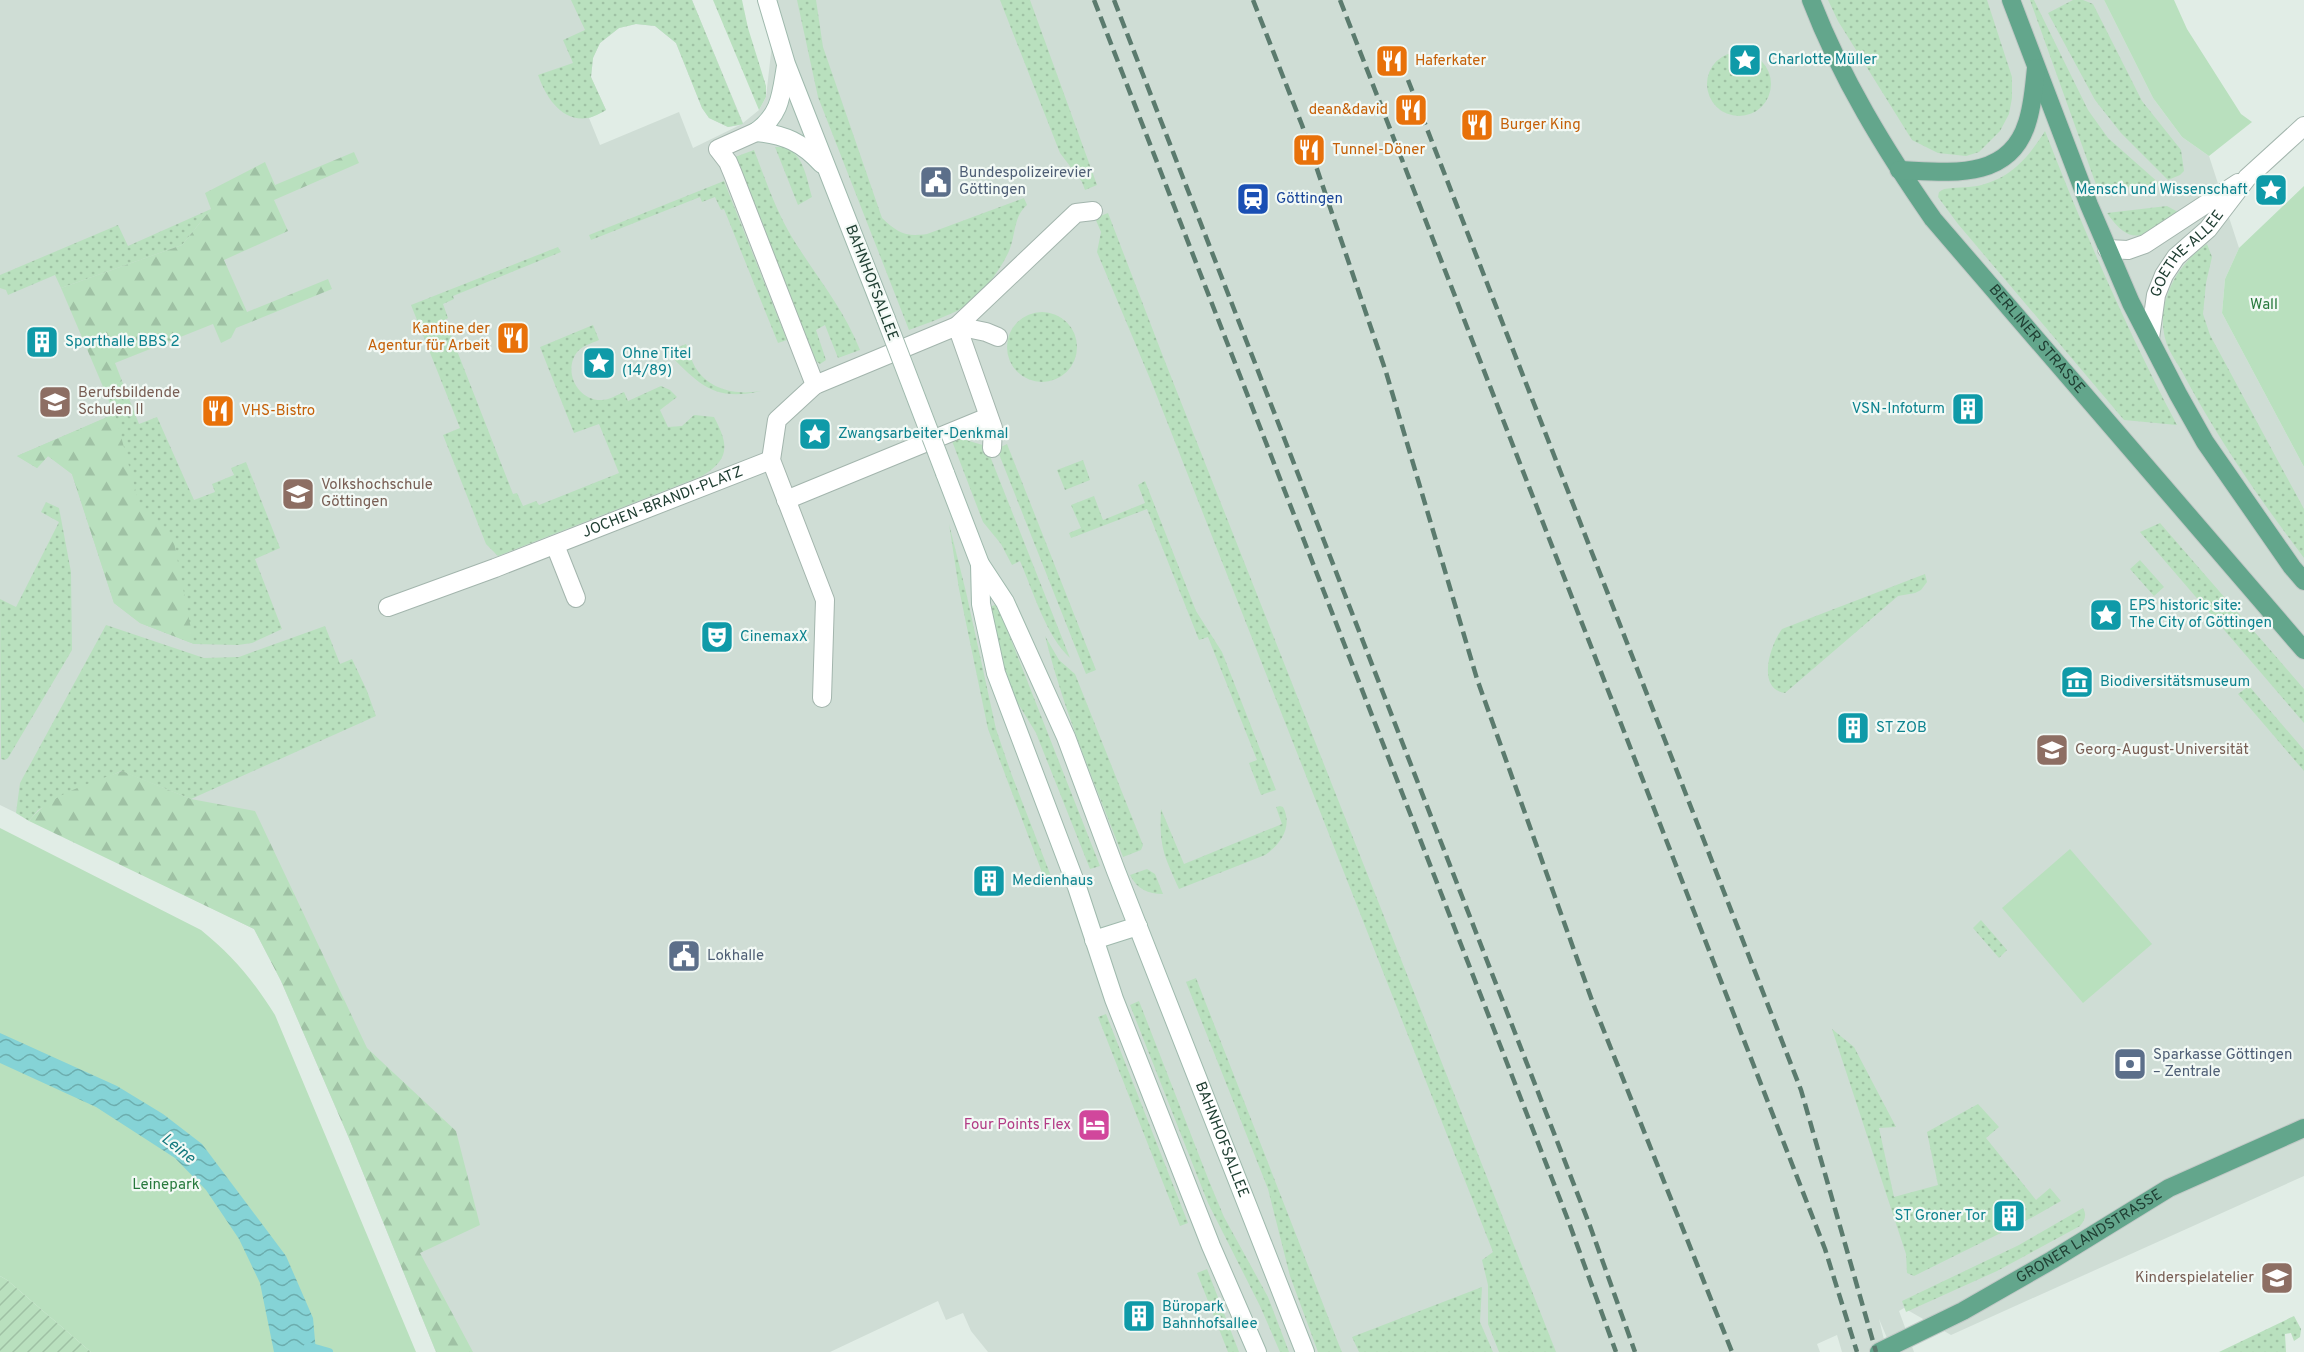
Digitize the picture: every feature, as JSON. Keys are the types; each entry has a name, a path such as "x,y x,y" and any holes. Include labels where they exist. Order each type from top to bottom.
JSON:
{"main road":[{"name":"BAHNHOFSALLEE","path":"767,0 786,64 980,564 1005,602 1065,737 1305,1352"},
{"name":"BERLINER STRASSE","path":"1811,0 1828,42 1868,119 1899,170 1933,219 2304,650"},
{"path":"2011,0 2107,249 2131,303 2205,442 2304,581"},
{"path":"1899,170 1966,172 2000,160 2011,152 2027,125 2032,107 2037,63"},
{"path":"786,64 780,101 768,124 718,149 728,162 733,174 815,385"},
{"name":"GOETHE-ALLEE","path":"2107,249 2128,250 2145,244 2247,178 2304,126"},
{"path":"756,132 794,140 805,147 827,170"},
{"name":"GOETHE-ALLEE","path":"2150,338 2156,295 2164,275 2176,257 2208,229 2247,178"},
{"path":"822,698 825,600 771,460 777,420 815,385 957,326 1076,213 1093,211"},
{"path":"957,326 998,337"},
{"path":"957,326 993,428 992,448"},
{"path":"786,500 988,417"},
{"name":"JOCHEN-BRANDI-PLATZ","path":"388,606 555,545 771,460"},
{"path":"555,545 576,598"},
{"name":"BAHNHOFSALLEE","path":"980,564 981,604 996,673 1071,872 1118,1010 1211,1246 1257,1352"},
{"path":"1094,940 1138,926"},
{"name":"GRONER LANDSTRASSE","path":"1879,1352 1963,1311 2052,1260 2169,1188 2304,1128"}],"shaded area":[{"path":"0,0 692,0 743,123 759,110 766,97 777,0 2104,0 2153,98 2182,137 2209,156 2239,248 2225,279 2222,313 2304,467 2304,1176 1951,1335 1904,1308 1899,1311 1914,1352 1893,1352 1879,1319 1887,1352 1842,1352 1837,1335 1817,1344 1820,1352 988,1352 971,1331 963,1313 946,1320 938,1301 830,1352 436,1352 348,1136 281,981 254,929 0,805","holes":["636,24 655,26 676,43 702,108 709,118 728,127 740,125 693,148 679,112 600,145 589,118 606,110 591,77 593,58 600,43 619,28"]}],"green space":[{"path":"571,0 692,0 743,124 728,127 709,118 702,108 676,43 655,26 636,24 619,28 600,43 593,58 591,77 606,110 588,118 578,118 562,112 545,92 538,75 573,63 563,40 585,30"},
{"path":"713,0 742,0 766,86 766,97 759,110"},
{"path":"797,0 816,0 823,47 882,218 897,230 907,234 927,234 1024,198 1027,205 1019,215 1005,259 994,277 980,293 957,311 909,330 818,97"},
{"path":"1000,0 1030,0 1097,185 1085,190 1082,182 1060,153"},
{"path":"1828,0 1987,0 2012,77 2009,114 2000,131 1979,152 1966,156 1938,153 1912,140 1838,21"},
{"path":"2030,0 2034,0 2088,110 2108,138 2160,184 2098,190"},
{"path":"2073,0 2083,0 2093,4 2142,101 2181,150 2184,171 2180,175 2168,180 2121,133 2095,100 2048,13"},
{"path":"2104,0 2174,0 2187,29 2241,114 2252,122 2209,156 2182,137 2153,98"},
{"path":"1733,52 1745,52 1762,61 1769,72 1771,84 1769,96 1762,107 1745,116 1733,116 1721,111 1712,102 1707,90 1707,78 1712,66 1721,57"},
{"path":"2045,131 2107,280 2177,425 2124,420 1958,224 1938,197 1939,192 1944,189 1977,186 2009,173 2032,150"},
{"path":"775,147 792,151 802,164 812,197 798,205"},
{"path":"754,150 787,228 838,307 860,350 838,358 825,325 816,330 826,360 820,364 816,361 735,157"},
{"path":"354,152 359,163 274,200 288,231 224,260 247,312 328,279 332,289 236,328 231,338 221,343 213,324 115,363 122,381 104,389 61,288 182,245 211,209 205,193 265,162 275,185"},
{"path":"724,181 787,340 778,343 724,209 721,210 715,197 702,202 700,197 591,240 589,235"},
{"name":"Wall","path":"2304,186 2304,467 2222,313 2225,279 2239,248"},
{"path":"2167,206 2178,212 2141,235 2125,232 2107,213"},
{"path":"211,209 182,245 61,288 55,275 8,295 6,290 0,288 0,275 118,225 128,246"},
{"path":"1108,213 1556,1352 1499,1352 1488,1324 1488,1285 1482,1260 1493,1252 1153,386 1097,252 1101,232 1095,218"},
{"path":"2207,244 2212,257 2206,283 2203,314 2210,335 2304,509 2304,558 2227,448 2171,354 2165,338 2164,311 2171,285 2187,262"},
{"path":"558,247 561,252 453,296 454,299 443,304 448,318 445,320 513,494 517,493 523,506 536,501 539,505 619,473 599,424 574,433 540,347 593,325 599,340 578,351 571,367 579,390 593,399 602,400 624,392 628,401 661,386 670,390 677,397 660,410 668,427 682,426 694,415 714,417 722,436 724,451 718,464 702,476 498,556 486,544 443,435 460,428 411,305"},
{"path":"1042,312 1055,315 1067,322 1074,334 1077,347 1074,360 1067,372 1055,379 1042,382 1029,379 1017,372 1010,360 1007,347 1010,334 1017,322 1029,315"},
{"path":"686,344 695,367 710,383 735,392 761,391 731,394 708,388 688,373 667,352"},
{"path":"122,381 139,424 157,417 194,500 215,492 212,484 234,475 231,468 246,462 280,548 255,559 282,629 252,643 194,644 140,623 114,603 72,474 48,456 37,468 17,456 114,414 104,389"},
{"path":"115,414 140,507 173,537 194,644 140,623 114,603 72,474 48,456 37,468 17,456"},
{"path":"959,438 986,446 1070,658 1061,649 1047,626 1020,561 1012,565 1001,544 983,522 952,441"},
{"path":"1007,444 1096,670 1086,674 997,449"},
{"path":"1083,460 1090,480 1065,490 1057,470"},
{"path":"1145,481 1196,611 1222,652 1276,790 1261,795 1249,763 1257,760 1208,637 1199,640 1147,509 1071,538 1069,533 1081,528 1071,505 1094,496 1103,520 1145,503 1138,485"},
{"path":"46,502 59,508 71,572 72,650 5,760 1,759 0,599 16,607 59,522 41,512"},
{"path":"2160,523 2304,689 2304,723 2140,532"},
{"path":"949,524 996,729 1054,884 1046,883 988,729 959,589"},
{"path":"2140,560 2164,587 2154,596 2130,569"},
{"path":"1925,574 1927,582 1921,590 1898,596 1785,693 1776,690 1771,684 1768,675 1770,655 1782,629"},
{"path":"997,604 1100,866 1090,869 1036,733 1013,695 990,607"},
{"path":"106,625 204,658 239,657 325,626 340,664 352,659 376,716 191,799 121,771 38,810 29,821 16,813 20,783"},
{"path":"1045,636 1059,660 1075,674 1143,845 1141,850 1123,857 1071,720"},
{"path":"2249,686 2304,750 2304,771 2238,694"},
{"path":"122,771 191,799 255,811 367,1048 456,1131 480,1225 420,1253 473,1352 436,1352 348,1136 281,981 254,929 29,821 38,811 60,796"},
{"path":"1280,806 1286,814 1286,828 1271,851 1179,889 1164,850 1161,809 1184,864 1282,824 1276,807"},
{"name":"Leinepark","path":"0,828 201,930 233,959 259,991 275,1015 416,1352 91,1352 0,1276"},
{"path":"2070,849 2152,944 2083,1003 2002,908"},
{"path":"1147,869 1155,874 1163,894 1144,890 1130,875"},
{"path":"1981,920 2007,950 1999,958 1973,928"},
{"path":"1196,978 1342,1352 1318,1352 1290,1276 1268,1189 1186,982"},
{"path":"1139,1001 1224,1217 1268,1297 1289,1352 1280,1352 1260,1306 1208,1203 1130,1005"},
{"path":"1106,1014 1188,1223 1180,1226 1098,1017"},
{"path":"1832,1029 1854,1047 1896,1127 1879,1128 1894,1197 1938,1185 1927,1132 1978,1104 1999,1127 1986,1138 2036,1200 2050,1188 2061,1201 1914,1276 1907,1273 1906,1254"},
{"path":"2083,1208 2085,1217 2080,1226 1997,1271 1906,1312 1902,1301 2019,1245"},
{"path":"1207,1269 1239,1352 1228,1352 1197,1273"},
{"path":"0,1276 7,1280 91,1352 0,1352"},
{"path":"1482,1287 1480,1322 1493,1352 1359,1352 1352,1337"},
{"path":"2294,1316 2301,1329 2300,1337 2294,1341 2291,1333 2285,1334 2286,1352 2219,1352"}],"water":[{"name":"Leine","path":"0,1033 117,1086 163,1114 202,1144 286,1256 313,1318 316,1352 274,1352 260,1283 239,1239 206,1190 175,1158 96,1107 0,1063"}],"waterway":[{"path":"308,1346 329,1352"}],"railway":[{"path":"1094,0 1568,1220 1616,1352"},
{"path":"1114,0 1590,1226 1635,1352"},
{"path":"1253,0 1302,125 1386,372 1477,679 1594,1006 1732,1352"},
{"path":"1340,0 1825,1249 1857,1352"},
{"path":"1408,80 1801,1090 1876,1352"}],"place":[{"name":"Charlotte Müller","path":"1745,60"},
{"name":"Haferkater","path":"1392,61"},
{"name":"dean&david","path":"1411,110"},
{"name":"Burger King","path":"1477,125"},
{"name":"Tunnel-Döner","path":"1309,150"},
{"name":"Bundespolizeirevier Göttingen","path":"936,182"},
{"name":"Mensch und Wissenschaft","path":"2271,190"},
{"name":"Göttingen","path":"1253,199"},
{"name":"Kantine der Agentur für Arbeit","path":"513,338"},
{"name":"Sporthalle BBS 2","path":"42,342"},
{"name":"Ohne Titel (14/89)","path":"599,363"},
{"name":"Berufsbildende Schulen II","path":"55,402"},
{"name":"VSN-Infoturm","path":"1968,409"},
{"name":"VHS-Bistro","path":"218,411"},
{"name":"Zwangsarbeiter-Denkmal","path":"815,434"},
{"name":"Volkshochschule Göttingen","path":"298,494"},
{"name":"EPS historic site: The City of Göttingen","path":"2106,615"},
{"name":"CinemaxX","path":"717,637"},
{"name":"Biodiversitätsmuseum","path":"2077,682"},
{"name":"ST ZOB","path":"1853,728"},
{"name":"Georg-August-Universität","path":"2052,750"},
{"name":"Medienhaus","path":"989,881"},
{"name":"Lokhalle","path":"684,956"},
{"name":"Sparkasse Göttingen – Zentrale","path":"2130,1064"},
{"name":"Four Points Flex","path":"1094,1125"},
{"name":"ST Groner Tor","path":"2009,1216"},
{"name":"Kinderspielatelier","path":"2277,1278"},
{"name":"Büropark Bahnhofsallee","path":"1139,1316"}]}
